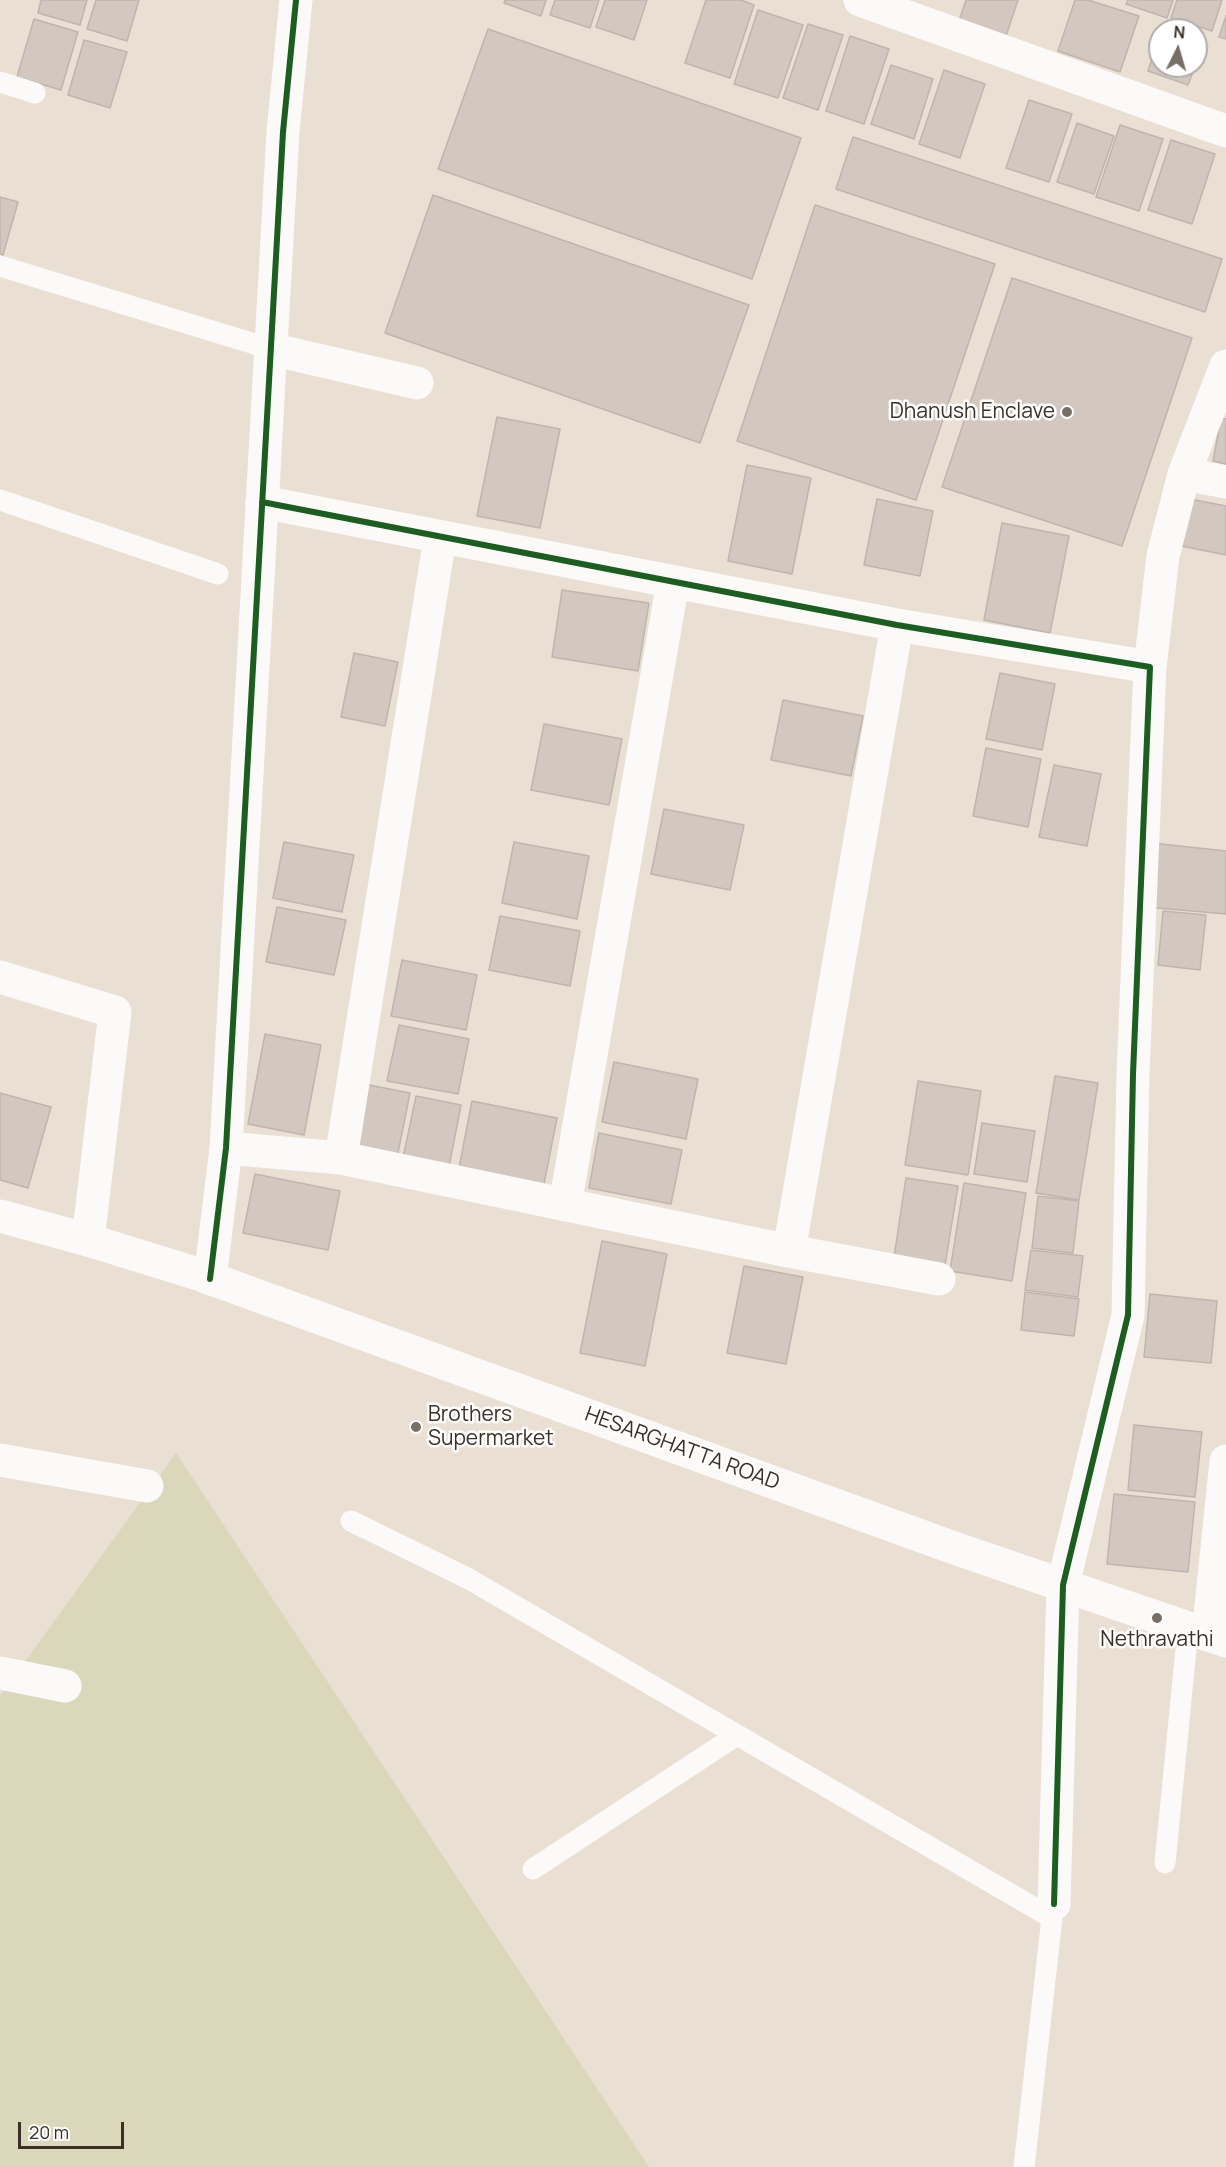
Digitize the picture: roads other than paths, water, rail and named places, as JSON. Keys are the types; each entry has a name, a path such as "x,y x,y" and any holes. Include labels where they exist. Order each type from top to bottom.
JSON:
{"street":[{"path":"210,1279 226,1148 283,132 296,0"},
{"path":"860,0 1226,131"},
{"path":"271,349 417,383"},
{"path":"1053,1911 1064,1585 1128,1315 1133,1074 1150,667 1163,556 1184,474 1226,366"},
{"path":"1184,474 1226,482"},
{"path":"262,502 897,625 1150,667"},
{"path":"340,1158 440,538"},
{"path":"565,1204 673,582"},
{"path":"789,1251 897,625"},
{"path":"0,976 115,1012 88,1240"},
{"path":"226,1148 340,1158 789,1251 939,1279"},
{"name":"HESARGHATTA ROAD","path":"0,1216 88,1240 210,1279 957,1549 1207,1635"},
{"path":"0,1460 147,1486"},
{"path":"1207,1635 1226,1461"},
{"path":"0,1673 65,1686"}],"lane":[{"path":"0,82 35,93"},
{"path":"0,266 271,349"},
{"path":"0,500 218,574"},
{"path":"351,1521 469,1580 737,1735 1053,1911 1024,2167"},
{"path":"1165,1863 1207,1635"},
{"path":"533,1869 737,1735"}],"place":[{"name":"Dhanush Enclave","path":"1067,412"},
{"name":"Brothers Supermarket","path":"416,1427"},
{"name":"Nethravathi","path":"1157,1618"}]}
